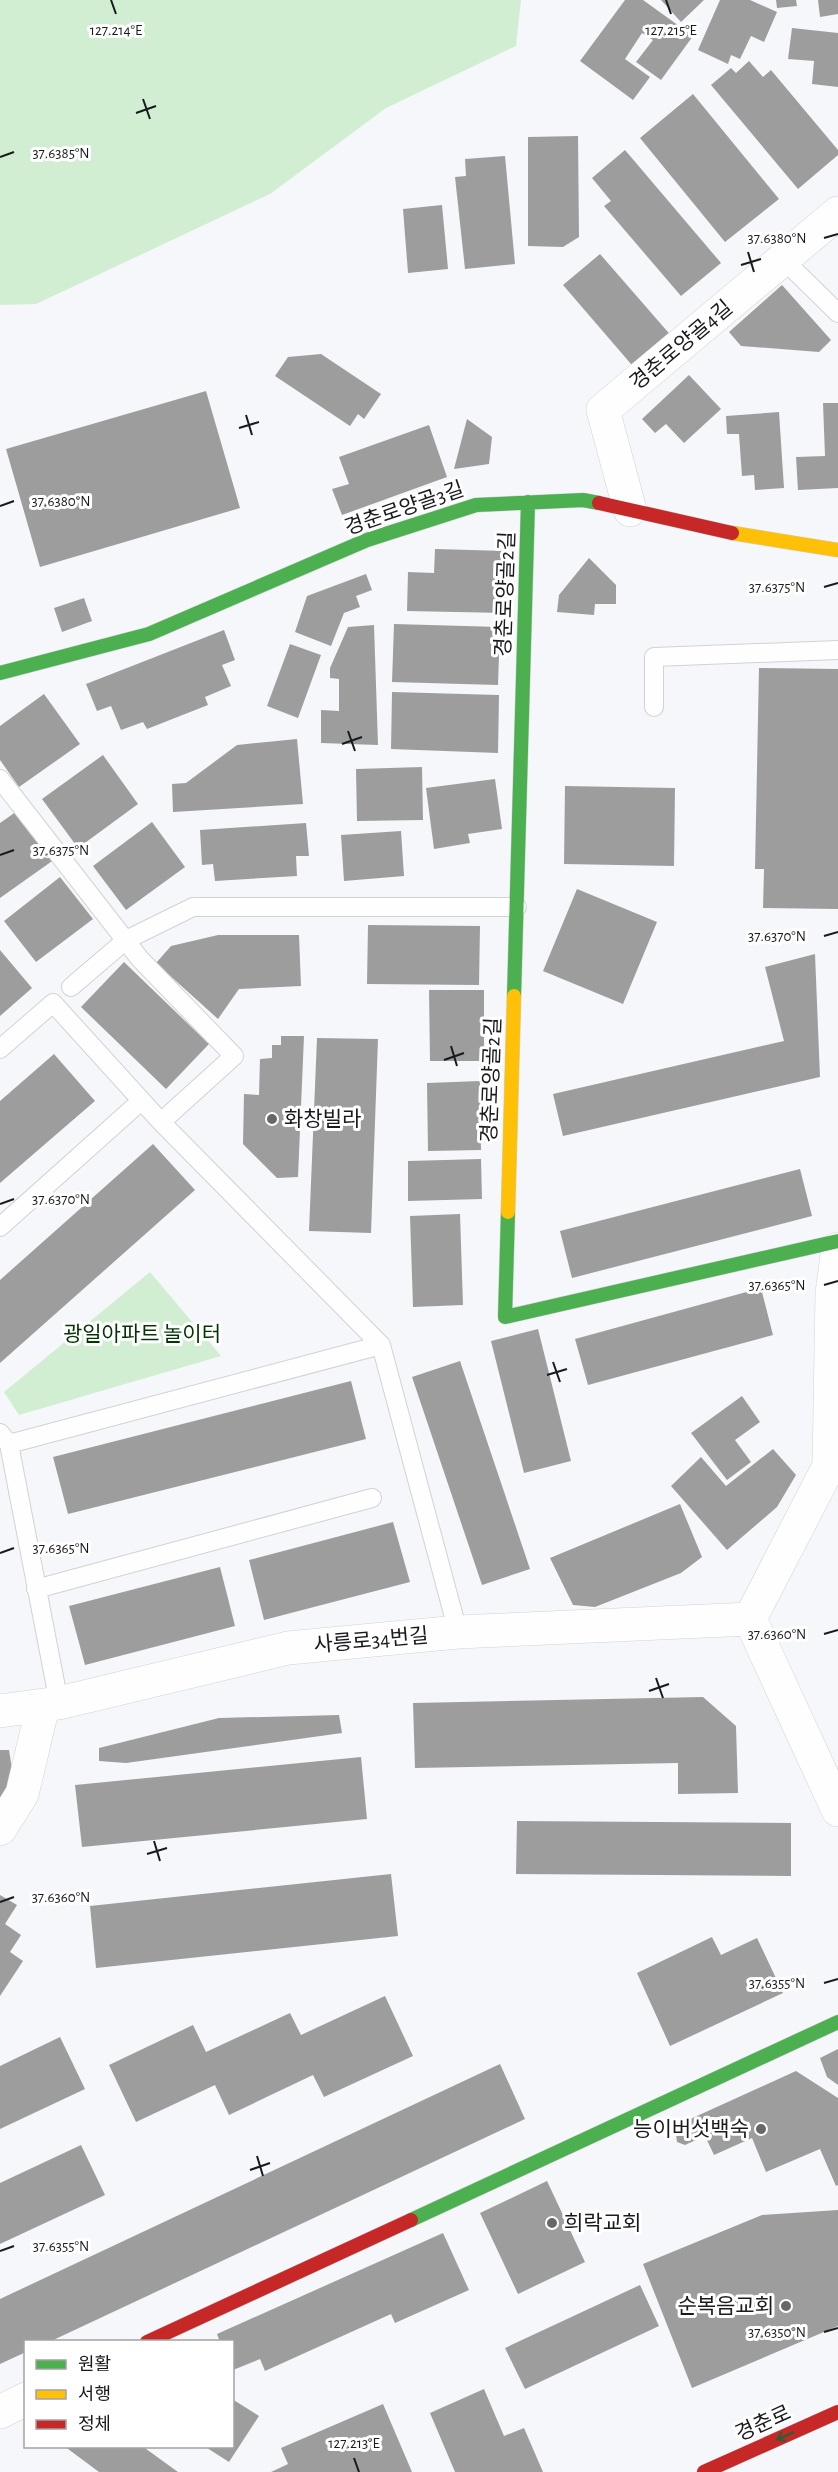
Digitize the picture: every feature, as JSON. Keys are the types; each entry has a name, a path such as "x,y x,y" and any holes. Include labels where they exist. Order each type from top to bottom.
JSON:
{"street":[{"name":"경춘로양골4길","path":"630,510 603,410 838,213"},
{"name":"경춘로양골3길","path":"0,673 149,634 367,540 476,505 583,500 755,538 838,550"},
{"name":"경춘로양골2길","path":"528,502 505,1317 838,1241"},
{"path":"838,1249 832,1293 834,1465 750,1618 838,1810"},
{"name":"사릉로34번길","path":"0,1711 51,1704 288,1648 458,1632 750,1618"},
{"path":"0,1829 22,1794 51,1704"},
{"path":"151,2340 838,2022"},
{"path":"0,2412 24,2400"},
{"name":"경춘로","path":"704,2472 838,2412"}],"lane":[{"path":"783,259 838,313"},
{"path":"654,707 654,657 838,650"},
{"path":"0,779 140,959 234,1056 161,1122"},
{"path":"71,987 126,940 193,907 517,907"},
{"path":"0,1049 53,1002 161,1122 381,1345 458,1632"},
{"path":"0,1227 141,1101"},
{"path":"51,1704 36,1589 4,1438 381,1345"},
{"path":"36,1589 372,1498"}],"green space":[{"path":"0,0 521,0 516,46 386,108 270,194 36,304 0,305"},
{"name":"광일아파트 놀이터","path":"150,1272 221,1356 19,1415 4,1392"}],"building":[{"path":"625,0 643,0 693,36 661,80 636,62 653,40 642,33 625,59 650,77 633,100 580,61"},
{"path":"661,0 704,0 681,22"},
{"path":"720,0 750,0 777,12 764,42 751,36 740,59 731,55 728,64 698,50"},
{"path":"776,0 796,0 797,6 777,8"},
{"path":"818,0 838,0 838,14 820,17"},
{"path":"792,28 838,33 838,87 812,84 814,61 788,59"},
{"path":"749,61 763,77 771,70 838,150 838,155 798,189 711,85 731,68 736,73"},
{"path":"693,94 779,199 725,242 640,138"},
{"path":"578,136 579,237 563,247 528,246 528,137"},
{"path":"625,150 721,263 681,296 604,206 611,201 592,178"},
{"path":"505,156 515,264 465,269 455,177 466,176 465,159"},
{"path":"442,205 448,269 408,273 403,209"},
{"path":"600,254 674,339 637,371 563,285"},
{"path":"782,285 831,340 819,352 741,346 729,332"},
{"path":"321,354 381,394 364,419 358,414 350,426 275,376 288,357"},
{"path":"689,375 721,409 684,443 666,424 655,433 642,419"},
{"path":"206,391 240,508 40,567 6,449"},
{"path":"823,403 838,403 838,488 798,490 796,457 825,456"},
{"path":"779,412 784,488 755,490 754,475 742,476 739,434 727,434 726,416"},
{"path":"467,419 492,437 489,464 454,469"},
{"path":"429,425 447,477 342,515 332,489 349,484 339,457"},
{"path":"435,549 506,551 505,613 407,611 408,572 434,573"},
{"path":"589,558 616,585 616,604 595,604 594,615 557,612 559,595"},
{"path":"366,574 372,590 356,596 360,607 344,613 331,646 295,632 307,596"},
{"path":"84,598 92,621 62,632 54,608"},
{"path":"394,624 500,627 498,685 392,682"},
{"path":"374,625 378,745 321,743 321,710 339,711 339,679 330,678 330,668 348,627"},
{"path":"224,630 235,660 222,665 231,686 205,697 208,705 147,729 143,722 121,730 111,706 97,711 86,684"},
{"path":"290,644 321,655 298,718 267,706"},
{"path":"759,668 838,669 838,909 763,908 764,869 755,869"},
{"path":"392,692 499,695 498,753 391,749"},
{"path":"44,694 80,744 19,787 0,760 0,726"},
{"path":"297,739 303,804 173,812 172,784 186,783 237,745"},
{"path":"103,755 138,804 78,848 42,799"},
{"path":"422,767 423,820 357,821 356,769"},
{"path":"495,779 502,829 468,834 470,843 434,849 426,788"},
{"path":"565,786 675,788 674,866 564,864"},
{"path":"20,809 55,859 0,898 0,823"},
{"path":"152,822 185,867 126,910 93,866"},
{"path":"306,823 309,856 296,856 297,876 215,881 213,864 202,865 200,830"},
{"path":"401,831 404,876 344,881 341,835"},
{"path":"60,877 93,919 36,962 4,921"},
{"path":"577,889 657,922 623,1004 543,971"},
{"path":"368,925 480,926 479,985 367,984"},
{"path":"218,935 299,935 301,986 239,989 218,1019 156,963 171,946"},
{"path":"0,950 32,988 0,1016"},
{"path":"815,954 820,1077 563,1136 553,1094 784,1041 765,967"},
{"path":"124,962 209,1044 166,1089 81,1007"},
{"path":"429,990 484,990 484,1061 430,1061"},
{"name":"화창빌라","path":"281,1036 304,1036 298,1177 277,1178 243,1144 244,1094 259,1095 260,1059 272,1058 272,1045 281,1045"},
{"path":"317,1038 378,1039 371,1233 309,1231"},
{"path":"54,1054 95,1101 0,1183 0,1101"},
{"path":"480,1081 481,1150 428,1151 427,1083"},
{"path":"153,1144 195,1190 0,1363 0,1280"},
{"path":"481,1159 482,1199 408,1201 408,1161"},
{"path":"800,1169 812,1216 572,1278 560,1231"},
{"path":"460,1214 463,1305 413,1307 410,1216"},
{"path":"761,1288 773,1335 588,1385 575,1339"},
{"path":"538,1329 571,1461 524,1473 491,1341"},
{"path":"460,1361 530,1569 482,1585 412,1377"},
{"path":"351,1381 366,1439 68,1514 53,1457"},
{"path":"742,1396 760,1422 735,1440 751,1462 727,1480 691,1433"},
{"path":"773,1449 796,1475 777,1507 727,1550 671,1486 701,1457 726,1486"},
{"path":"680,1504 702,1557 681,1573 595,1607 573,1605 550,1558"},
{"path":"393,1522 410,1582 264,1620 249,1560"},
{"path":"220,1567 235,1626 85,1665 69,1606"},
{"path":"703,1697 736,1726 738,1793 678,1794 678,1763 415,1768 413,1703"},
{"path":"339,1715 342,1733 126,1763 99,1761 99,1748 219,1718"},
{"path":"0,1750 9,1750 15,1788 0,1811"},
{"path":"361,1757 367,1819 82,1847 75,1785"},
{"path":"517,1821 791,1823 791,1876 516,1874"},
{"path":"391,1874 398,1936 96,1968 90,1906"},
{"path":"0,1895 17,1905 5,1924 21,1935 10,1952 23,1961 0,1996"},
{"path":"712,1937 721,1955 757,1938 783,1993 670,2046 637,1973"},
{"path":"385,1996 413,2056 324,2097 313,2075 229,2115 215,2085 136,2122 109,2065 193,2025 206,2052 290,2013 301,2035"},
{"path":"60,2037 85,2089 0,2129 0,2066"},
{"path":"838,2049 838,2085 827,2077 820,2058"},
{"path":"500,2064 525,2119 53,2340 24,2340 24,2353 0,2364 0,2299"},
{"path":"796,2071 838,2098 838,2185 836,2186 820,2149 766,2172 752,2138 714,2155 705,2136 685,2145 677,2142 675,2126"},
{"path":"81,2145 105,2195 0,2244 0,2183"},
{"path":"547,2181 585,2262 518,2294 480,2213"},
{"path":"838,2210 838,2326 692,2388 643,2264 762,2215"},
{"path":"443,2233 469,2290 395,2323 391,2314 265,2371 260,2359 234,2370 234,2340 219,2340 217,2334"},
{"path":"640,2285 659,2326 525,2389 505,2348"},
{"path":"484,2389 504,2436 524,2428 543,2472 455,2472 430,2413"},
{"path":"234,2400 259,2416 229,2462 207,2448 234,2448"},
{"path":"383,2404 412,2472 271,2472 288,2464 281,2448"},
{"path":"67,2448 145,2448 178,2472 99,2472"}],"traffic: fast":[{"path":"0,673 149,634 367,540 476,505 583,500 599,503"},
{"path":"514,996 528,502"},
{"path":"508,1212 505,1317 838,1241"},
{"path":"411,2220 838,2022"}],"traffic: slow":[{"path":"732,533 838,550"},
{"path":"508,1212 514,996"}],"traffic: jam":[{"path":"599,503 732,533"},
{"path":"151,2340 411,2220"},
{"path":"704,2472 838,2412"}],"place":[{"name":"화창빌라","path":"272,1119"},
{"name":"능이버섯백숙","path":"761,2129"},
{"name":"희락교회","path":"552,2223"},
{"name":"순복음교회","path":"786,2306"}]}
